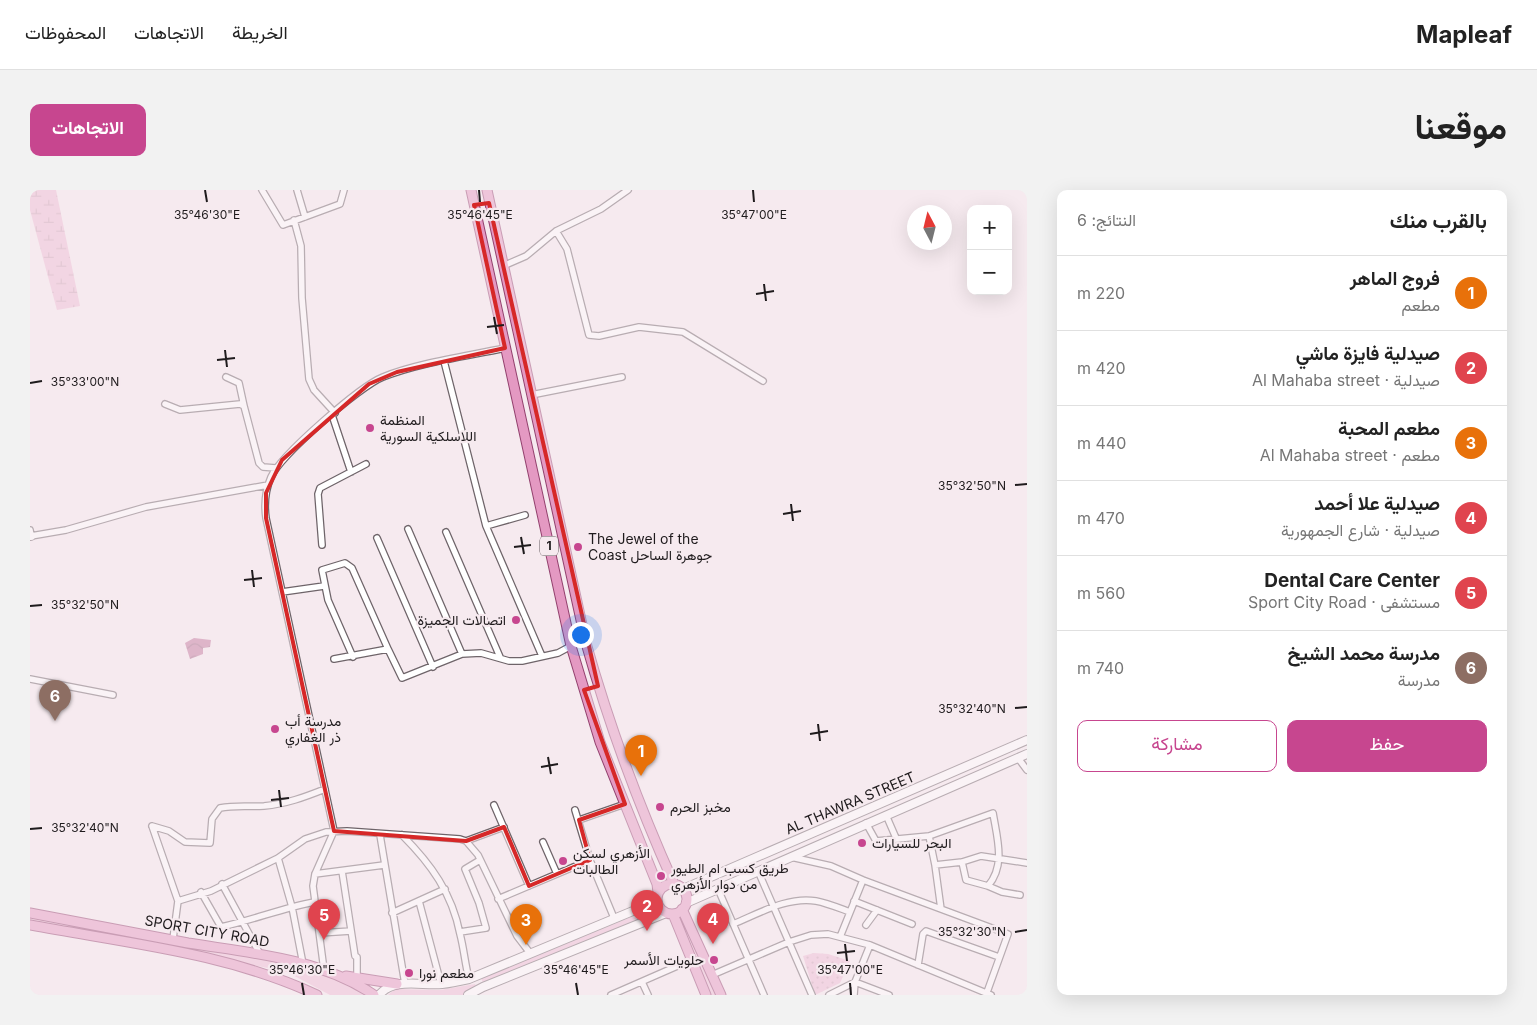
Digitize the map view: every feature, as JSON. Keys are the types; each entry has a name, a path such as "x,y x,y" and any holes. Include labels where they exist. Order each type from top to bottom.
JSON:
{"main road":[{"name":"1","path":"471,190 571,646 600,742 640,843 657,897"},
{"name":"1","path":"487,190 586,643 598,686 646,821 661,855 679,887"},
{"path":"474,205 481,206 489,203"},
{"path":"584,690 598,686"},
{"name":"AL THAWRA STREET","path":"679,887 852,816 1027,740"},
{"name":"AL THAWRA STREET","path":"684,906 866,823 1027,754"},
{"path":"870,808 876,819"},
{"path":"852,816 858,827"},
{"path":"640,843 652,862 657,862 661,855"},
{"path":"334,974 401,984 441,984 469,980 637,909 657,897 665,886 679,887 684,906 721,995"},
{"path":"657,897 660,908 669,913 706,995"},
{"path":"472,994 483,987 642,921 669,913 684,906"},
{"path":"637,909 642,915 642,921"},
{"name":"SPORT CITY ROAD","path":"30,913 260,954 303,964 354,982 374,995"},
{"name":"SPORT CITY ROAD","path":"30,925 187,954 244,967 286,980 317,995"},
{"path":"478,976 483,987"},
{"path":"378,995 388,987 401,984"}],"street":[{"path":"262,190 283,225 340,204 344,190"},
{"path":"297,190 305,216"},
{"path":"503,266 526,256 556,231 601,209 628,190"},
{"path":"294,220 301,246 302,298 309,379 314,390 334,414 351,472"},
{"path":"556,231 567,250 589,335 599,336 639,327 682,332 763,381"},
{"path":"324,970 314,902 315,874 334,831 266,518 265,501 268,485 276,468 363,388 376,380 390,374 505,348"},
{"path":"444,361 486,526 542,656"},
{"path":"226,377 239,383 262,467 276,468"},
{"path":"532,395 622,378"},
{"path":"165,404 180,410 234,403 244,406"},
{"path":"322,544 319,490 325,484 366,464"},
{"path":"30,534 73,528 146,507 268,485"},
{"path":"486,526 525,515"},
{"path":"408,529 462,654"},
{"path":"446,532 500,657"},
{"path":"377,538 433,667"},
{"path":"353,657 328,600 322,570 345,563 351,565 402,678 462,654 481,653 509,661 558,653 571,646"},
{"path":"282,592 324,586"},
{"path":"334,660 388,649"},
{"path":"30,679 113,695"},
{"path":"1018,758 1027,770"},
{"path":"173,939 178,901 152,826 169,831 185,842 210,843 212,819 220,808 238,804 260,806 278,804 299,800 325,789"},
{"path":"579,820 625,804"},
{"path":"494,805 529,886"},
{"path":"574,810 579,820 590,860 614,918"},
{"path":"866,823 876,842 896,838 929,836 993,813 1001,859 994,879 988,886"},
{"path":"886,815 896,838"},
{"path":"178,901 201,892 211,891 278,858 306,839 334,831 380,835 426,835 466,841 504,827"},
{"path":"380,835 401,984"},
{"path":"402,835 430,864 445,889 460,932 469,980"},
{"path":"929,836 941,909"},
{"path":"466,841 480,860 517,936 530,953"},
{"path":"543,842 557,874"},
{"path":"935,865 962,862 981,856 1027,863"},
{"path":"712,975 811,934 840,937 870,945 988,994 1008,934 863,880 818,861 791,857"},
{"path":"278,858 292,906 303,964"},
{"path":"460,932 486,928 479,903 465,869 480,860"},
{"path":"498,899 590,860"},
{"path":"962,862 966,880 1002,892 1020,895"},
{"path":"315,874 384,865"},
{"path":"342,871 355,956 358,957 357,977"},
{"path":"758,871 776,906 788,942 812,995"},
{"path":"840,937 863,880"},
{"path":"222,884 260,954"},
{"path":"392,913 445,889"},
{"path":"718,889 764,995"},
{"path":"201,892 221,927 243,923 292,906 314,902"},
{"path":"419,900 441,984"},
{"path":"733,924 776,906 799,900 816,901 850,912"},
{"path":"854,902 912,924"},
{"path":"866,925 877,910"},
{"path":"320,933 351,931"},
{"path":"918,965 923,934 926,931 999,957"},
{"path":"854,995 855,982 870,945"},
{"path":"611,995 691,960"},
{"path":"642,982 648,995"},
{"path":"829,995 855,982 889,995"}],"highlighted area":[{"path":"489,203 598,686 584,690 625,804 579,820 590,860 529,886 504,827 466,841 334,831 266,518 266,493 282,460 369,384 397,372 505,348 474,205"}],"green space":[{"path":"30,190 56,190 80,306 57,310 30,210"},
{"path":"30,915 162,943 160,945 30,920"},
{"path":"631,917 640,919 484,985 481,978"},
{"path":"683,918 716,995 711,995 679,920"},
{"path":"179,944 301,968 346,984 365,995 330,995 287,972 178,950 176,945"},
{"path":"814,953 828,954 850,961 840,983 815,995 803,956"},
{"path":"475,984 477,989 465,995 388,995 395,989 440,990"}],"water":[{"path":"194,638 211,640 210,647 203,648 203,654 190,659 185,643"}],"place":[{"name":"المنظمة اللاسلكية السورية","path":"370,428"},
{"name":"The Jewel of the Coast جوهرة الساحل","path":"578,547"},
{"name":"اتصالات الجميزة","path":"516,620"},
{"name":"مدرسة محمد الشيخ","path":"55,721"},
{"name":"مدرسة أب ذر الغفاري","path":"275,729"},
{"name":"فروج الماهر","path":"641,776"},
{"name":"مخبز الحرم","path":"660,807"},
{"name":"البحر للسيارات","path":"862,843"},
{"name":"الأزهري لسكن الطالبات","path":"563,861"},
{"name":"طريق كسب ام الطيور من دوار الأزهري","path":"661,876"},
{"name":"صيدلية فايزة ماشي","path":"647,931"},
{"name":"Dental Care Center","path":"324,940"},
{"name":"صيدلية علا أحمد","path":"713,944"},
{"name":"مطعم المحبة","path":"526,945"},
{"name":"حلويات الأسمر","path":"714,960"},
{"name":"مطعم نورا","path":"409,973"}]}
